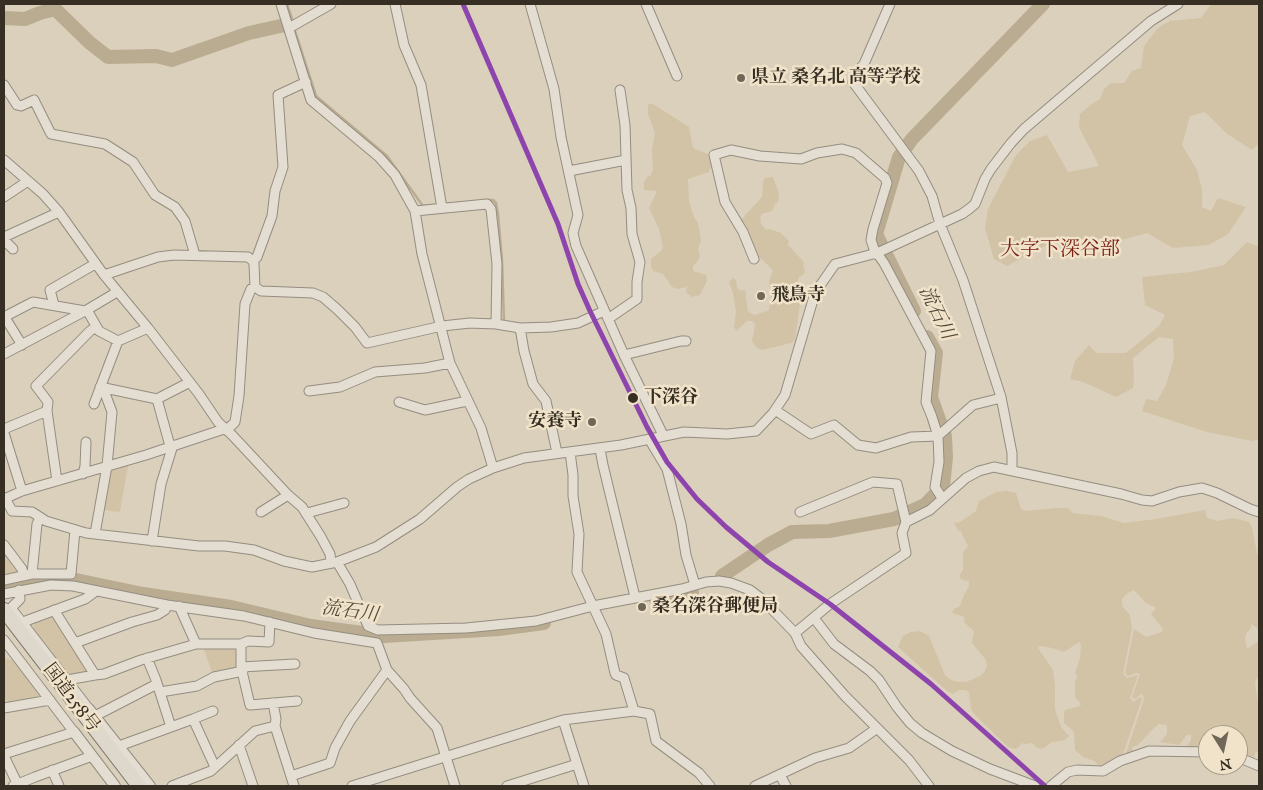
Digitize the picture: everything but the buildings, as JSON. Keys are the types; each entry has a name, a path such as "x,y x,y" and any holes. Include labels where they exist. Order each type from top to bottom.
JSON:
{"highway":[{"name":"国道258号","path":"4,610 86,721 129,786"},
{"name":"国道258号","path":"4,624 139,786"}],"street":[{"path":"281,4 311,100 379,157 395,175 415,211 422,254 450,363 481,428 494,468"},
{"path":"289,28 331,4"},
{"path":"395,4 404,45 421,85 442,208"},
{"path":"530,4 554,88 561,136 578,214 573,233 576,246 624,355 663,435"},
{"path":"646,4 677,76"},
{"path":"890,4 864,64 857,72 854,82 919,171 932,196 940,224 963,280 1001,398 1012,453 1012,470"},
{"path":"104,275 158,257 174,254 248,257 253,261 255,287 252,289 244,309 243,348 235,422 225,430 22,492 5,499 12,510 28,511 40,518 74,530 95,534 199,546 225,546 254,550 284,561 312,567 334,562 376,547 388,540 432,510 457,487 470,479 494,468 524,458 600,449 684,432 751,433 760,428 785,395 815,293 835,264 877,253 962,214 975,204 985,178 1010,142 1151,21 1178,4"},
{"path":"253,261 257,257 272,216 275,191 284,167 278,95 306,82"},
{"path":"4,85 20,106 34,100 51,134 105,144 133,162 155,195 174,207 185,220 195,255"},
{"path":"255,287 261,291 313,293 323,298 355,327 366,343 442,326 470,323 534,329 578,323 606,315 638,299 637,282 640,262 632,234 631,208 627,190 626,125 620,90"},
{"path":"754,259 744,232 725,202 714,154 731,150 801,159 817,153 842,149 856,152 884,178 886,183 873,229 872,240 874,249 931,351 926,402 938,436 939,462 935,487 942,498"},
{"path":"4,160 28,181 58,212 95,264 148,328 218,422 288,496 307,513 334,562 350,584 377,642 387,670 438,728 455,786"},
{"path":"569,171 626,160"},
{"path":"4,196 28,181"},
{"path":"415,211 487,204 491,209 497,264 496,324"},
{"path":"13,249 4,238 58,212"},
{"path":"54,306 50,290 95,264"},
{"path":"4,354 86,311 117,292"},
{"path":"22,345 4,317 30,302 86,311 96,327 105,335 118,341"},
{"path":"57,481 47,411 48,402 36,386 96,327"},
{"path":"94,404 118,341 148,328"},
{"path":"520,328 533,384 546,401 557,453"},
{"path":"624,355 686,341"},
{"path":"309,391 340,388 377,371 425,368 450,363"},
{"path":"102,387 157,398 190,382"},
{"path":"95,534 107,466 112,412 102,387"},
{"path":"152,541 161,484 172,446 157,398"},
{"path":"775,410 811,434 834,424 858,445 876,448 911,437 938,436 973,405 1001,398"},
{"path":"399,402 425,410 467,401"},
{"path":"4,429 47,411"},
{"path":"4,433 22,492"},
{"path":"649,439 667,469 681,524 686,555 695,585"},
{"path":"83,474 86,442"},
{"path":"600,449 635,597"},
{"path":"570,452 574,475 573,496 579,534 577,572 606,634 615,673 624,678 634,711"},
{"path":"906,522 930,510 966,478 979,471 994,467 1142,500 1152,501 1179,492 1202,488 1217,492 1250,510 1259,512"},
{"path":"795,633 830,604 906,553 902,533 906,522 898,484 873,482 800,512"},
{"path":"261,512 288,496"},
{"path":"307,513 344,503"},
{"path":"28,575 36,524 40,518"},
{"path":"4,580 28,575 71,574 74,530"},
{"path":"4,545 28,575"},
{"path":"4,594 51,585 96,590 167,605 270,622 314,633 373,636 536,621 635,597 695,585 718,581 731,583 750,590 762,599 795,633 801,646 845,696 909,760 929,786"},
{"path":"19,590 20,599 11,608 67,680 86,721 92,756 115,786"},
{"path":"23,622 85,599 96,590"},
{"path":"75,643 157,615 165,610 167,605"},
{"path":"179,606 196,644"},
{"path":"54,610 95,675"},
{"path":"814,618 834,644 870,671 910,723 922,733 952,751 990,769 1035,786"},
{"path":"67,680 104,674 147,658 196,644 241,644 248,641 269,642 270,622"},
{"path":"4,640 8,652 50,700 86,721 119,746 150,786"},
{"path":"241,644 242,669 250,705 297,701"},
{"path":"147,658 171,727"},
{"path":"92,756 52,770 32,783 15,786 4,755 159,688 197,686 242,669 295,664"},
{"path":"291,776 330,763 335,748 350,721 387,670"},
{"path":"4,707 50,700"},
{"path":"273,703 276,719 275,726 294,786"},
{"path":"119,746 213,711"},
{"path":"352,786 563,720 634,711 650,714 656,741 699,773 710,786"},
{"path":"193,719 215,767"},
{"path":"563,720 584,786"},
{"path":"172,786 211,771 255,731 275,726"},
{"path":"755,786 815,758 849,748 876,729"},
{"path":"239,745 253,786"},
{"path":"1051,786 1068,772 1077,770 1103,771 1120,761 1149,751 1198,752"},
{"path":"507,786 577,764"},
{"path":"52,770 59,786"},
{"path":"780,775 786,786"}],"shaded area":[{"path":"1211,4 1259,4 1259,143 1252,150 1226,133 1205,112 1190,116 1182,145 1197,170 1202,189 1202,207 1211,211 1218,198 1246,207 1228,234 1209,245 1173,248 1147,233 1093,248 1060,238 1007,266 994,259 985,228 988,209 1016,155 1030,141 1047,135 1068,172 1099,166 1079,127 1080,114 1100,99 1104,89 1111,83 1124,83 1132,71 1141,68 1144,46 1158,28 1170,21 1201,18"},
{"path":"648,104 653,104 689,127 693,148 708,154 711,162 709,172 688,179 689,201 698,223 701,240 698,249 700,256 693,266 693,271 706,275 707,281 700,295 692,297 686,292 687,287 677,289 672,287 663,274 653,271 651,266 651,259 663,247 659,229 649,208 657,191 644,190 644,182 653,170 652,150 655,133 648,114"},
{"path":"773,177 779,194 778,202 772,211 762,214 760,218 761,224 766,230 770,229 781,233 789,241 788,245 804,262 805,271 799,277 796,287 805,291 803,301 800,303 795,340 791,343 762,350 757,348 752,341 755,325 753,321 747,321 736,331 734,327 736,312 729,282 733,278 736,280 737,288 741,291 745,290 748,312 755,315 769,310 771,296 769,281 773,270 755,253 748,230 740,221 762,197 763,181 765,178"},
{"path":"1247,242 1259,247 1259,439 1252,441 1207,432 1142,411 1146,399 1157,401 1166,385 1174,358 1173,339 1159,337 1133,358 1133,388 1116,397 1083,382 1070,379 1075,361 1089,345 1096,353 1126,353 1159,326 1165,315 1145,305 1142,277 1191,272 1224,265"},
{"path":"127,464 120,511 103,510 110,471"},
{"path":"1007,491 1016,493 1021,509 1025,511 1068,508 1073,513 1101,516 1124,523 1205,510 1207,518 1218,521 1233,518 1249,522 1259,557 1259,629 1251,624 1245,639 1247,649 1259,641 1259,675 1255,682 1259,711 1259,751 1255,753 1254,760 1248,758 1248,725 1198,725 1198,750 1190,750 1187,746 1191,740 1191,735 1187,735 1179,745 1160,742 1167,734 1167,727 1166,725 1159,724 1138,745 1132,747 1134,754 1125,756 1144,699 1141,694 1135,699 1132,697 1140,674 1136,673 1128,676 1125,673 1134,629 1146,637 1162,632 1163,629 1151,614 1156,608 1146,603 1134,590 1126,594 1122,599 1122,606 1130,615 1132,628 1123,674 1127,678 1138,675 1130,698 1133,702 1140,697 1142,699 1123,754 1104,770 1094,761 1083,757 1075,750 1074,732 1064,723 1065,710 1080,706 1081,704 1075,697 1075,681 1078,676 1075,673 1080,658 1081,645 1079,642 1064,652 1039,646 1038,648 1053,670 1055,709 1061,727 1069,736 1065,740 1052,742 1042,749 1037,748 1032,743 1021,743 1015,749 1008,747 975,715 971,709 969,692 959,690 953,694 947,691 898,647 903,636 911,632 920,631 929,636 945,675 951,680 966,682 980,676 985,671 987,666 986,660 972,643 974,631 965,623 964,617 952,613 954,609 960,606 969,586 969,581 962,580 959,576 963,570 963,552 968,546 954,523 960,522 976,511 979,501 996,492"},
{"path":"4,550 19,570 17,574 4,577"},
{"path":"50,616 54,617 87,669 85,673 72,675 66,673 33,630 34,621"},
{"path":"203,647 233,648 238,652 237,667 233,671 213,675"},
{"path":"4,658 14,661 40,694 38,699 10,703 6,701 4,696"}],"waterway":[{"path":"287,4 293,22"},
{"name":"流石川","path":"914,311 876,234 899,157 912,139 1043,4"},
{"path":"4,18 25,19 55,9 90,43 108,57 156,56 172,60 249,33 285,25"},
{"path":"295,31 316,96 387,156 423,206 439,204"},
{"path":"487,200 493,200 496,203 498,214 504,322"},
{"name":"流石川","path":"722,576 768,545 792,532 829,531 894,519 925,505 943,486 946,457 945,436 931,397 936,353 927,337"},
{"name":"流石川","path":"4,587 45,579 76,580 143,594 231,607 311,626 384,636 499,629 544,623"},
{"name":"流石川","path":"655,598 692,592"}],"transit line":[{"path":"463,4 558,224 578,284 590,311 647,427 667,462 697,499 726,527 768,562 830,604 931,684 1045,786"}],"place":[{"name":"県立 桑名北 高等学校","path":"741,78"},
{"name":"飛鳥寺","path":"761,296"},
{"name":"下深谷","path":"633,398"},
{"name":"安養寺","path":"592,422"},
{"name":"桑名深谷郵便局","path":"642,607"}],"district":[{"name":"大字下深谷部","path":"1060,250"}]}
